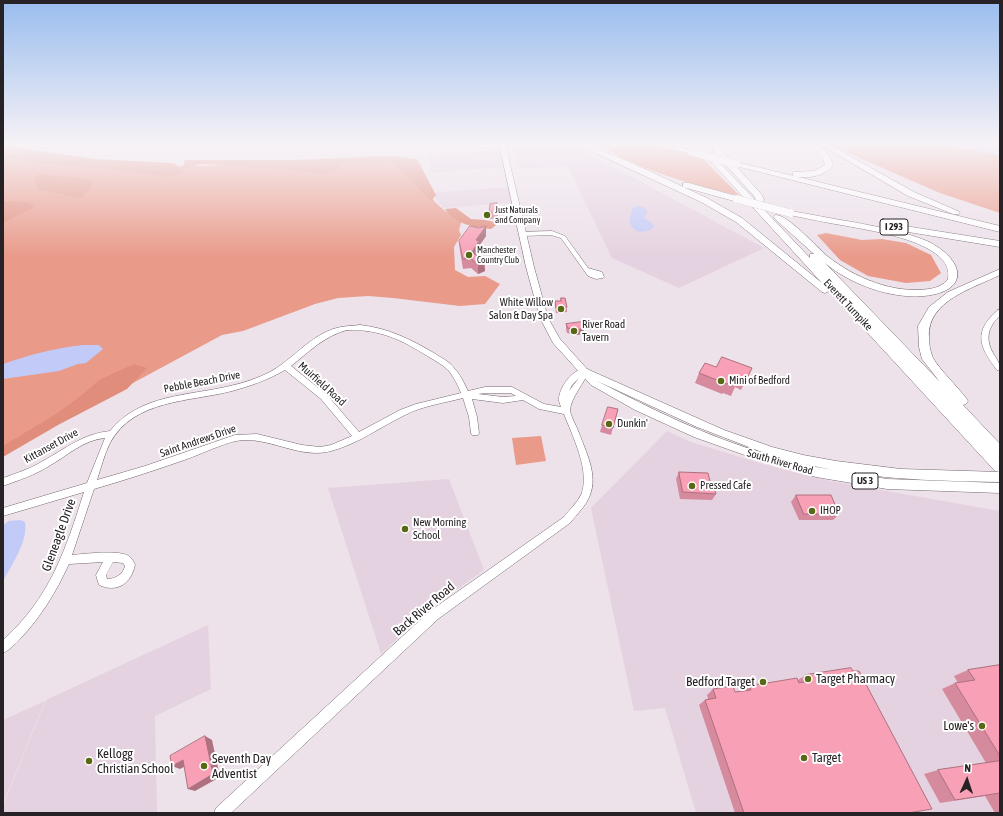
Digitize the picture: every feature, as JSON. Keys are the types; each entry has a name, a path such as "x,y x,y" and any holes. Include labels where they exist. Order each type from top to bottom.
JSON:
{"highway":[{"path":"663,181 704,200 746,225 820,285 939,402"},
{"path":"674,181 789,212 881,230 920,242 934,249 948,261 952,270 952,279 949,284 940,289 921,292 897,291 872,285 850,276 830,264 791,227 778,217"},
{"path":"678,181 696,188"},
{"name":"Everett Turnpike","path":"732,181 1000,467"},
{"name":"Everett Turnpike","path":"739,181 778,217 1000,452"},
{"path":"745,181 758,195 760,200"},
{"path":"807,181 1000,229"},
{"path":"888,181 911,194 954,211 1000,224"},
{"name":"I 293","path":"789,212 1000,244"},
{"path":"1000,272 951,294 942,301 933,309 925,322 922,338 928,359 942,378 1000,446"}],"main road":[{"name":"South River Road","path":"510,181 539,304 547,325 562,348 585,371 594,383 698,434 738,449 794,466 834,476 887,484 998,484"},
{"name":"South River Road","path":"585,371 740,441 797,458 844,468 875,472 985,477 998,484"}],"street":[{"path":"522,234 552,234 563,237 586,269"},
{"path":"1000,312 988,323 984,332 984,338 987,352 1000,368"},
{"name":"Pebble Beach Drive","path":"90,486 104,448 112,434 132,416 157,403 175,398 233,388 261,378 286,366 316,341 330,333 352,328 371,329 407,340 443,362 455,374 465,396 473,414 475,433"},
{"name":"Muirfield Road","path":"286,366 324,398 358,437"},
{"path":"566,411 572,393 582,379 585,371"},
{"name":"Saint Andrews Drive","path":"3,512 145,470 235,438 257,437 302,448 320,450 340,445 358,437 403,412 416,407 465,396 514,400 524,397 542,407 566,411"},
{"name":"Back River Road","path":"222,813 434,615 494,571 556,529 570,516 581,503 586,494 588,473 586,463 566,411"},
{"name":"Kittanset Drive","path":"3,482 44,465 82,441 94,436 112,434"},
{"name":"Gleneagle Drive","path":"3,647 27,622 48,594 66,560 90,486"},
{"path":"66,560 87,557 110,558"}],"shaded area":[{"name":"Manchester Country Club","path":"3,181 418,181 436,203 445,211 462,220 459,230 461,235 454,247 455,270 468,277 485,276 500,284 485,304 460,306 368,296 338,298 315,304 243,331 222,335 3,453"},
{"path":"34,181 92,181 90,190 81,197 37,189 37,185"},
{"path":"411,181 429,181 436,195 431,201"},
{"path":"575,181 640,181 764,248 679,288 612,258"},
{"path":"683,181 725,181 740,196 705,187"},
{"path":"913,181 1000,181 1000,213 940,193"},
{"path":"509,187 512,203 443,208 431,193"},
{"path":"3,201 28,202 34,207 3,223"},
{"path":"456,208 471,219 499,223 491,229 478,228 460,222 445,209"},
{"path":"826,233 862,240 882,239 906,243 931,255 941,273 930,281 906,283 868,276 840,260 817,235"},
{"path":"134,364 147,368 127,389 58,425 3,457 3,446 56,414 82,395 99,380"},
{"path":"667,431 691,442 763,464 830,481 1000,511 1000,813 696,813 665,708 634,711 591,508"},
{"path":"541,436 546,461 516,465 512,438"},
{"name":"New Morning School","path":"449,479 484,570 426,612 381,654 328,488"},
{"name":"Kellogg Christian School","path":"208,625 211,689 155,716 157,813 3,813 3,806 46,700"},
{"path":"45,701 3,804 3,720"}],"water":[{"path":"640,206 648,212 644,218 651,222 654,227 642,232 633,228 630,223 630,219 632,209"},
{"path":"83,345 99,345 103,349 86,363 78,364 59,371 3,379 3,364 42,352"},
{"path":"20,520 25,522 22,545 3,581 3,525 9,521"}],"building":[{"path":"497,203 498,212 489,212 490,204"},
{"path":"470,226 479,228 486,226 476,240 479,241 472,252 484,261 478,264 470,258 463,259 459,241"},
{"path":"561,298 565,298 567,307 556,308 555,301 561,301"},
{"path":"582,322 584,328 577,330 568,328 566,324"},
{"path":"722,357 752,368 746,380 740,377 736,386 699,373 705,363 716,367"},
{"path":"608,407 618,409 613,428 602,425"},
{"path":"679,472 708,473 711,485 713,485 716,494 683,492"},
{"path":"796,495 831,495 839,514 804,514"},
{"path":"1000,665 1000,756 955,683 975,680 968,670"},
{"name":"Target","path":"851,668 853,671 859,671 932,809 908,813 744,813 705,700 716,698 713,689 733,686 735,692 751,690 749,685 797,678 799,683 809,681 806,675"},
{"name":"Seventh Day Adventist","path":"205,736 213,774 188,789 183,760 172,766 170,756"},
{"path":"1000,761 1000,793 955,800 938,770"}],"place":[{"name":"Just Naturals and Company","path":"487,215"},
{"name":"Manchester Country Club","path":"469,255"},
{"name":"White Willow Salon & Day Spa","path":"561,309"},
{"name":"River Road Tavern","path":"574,331"},
{"name":"Mini of Bedford","path":"721,381"},
{"name":"Dunkin'","path":"609,424"},
{"name":"Pressed Cafe","path":"692,486"},
{"name":"IHOP","path":"812,511"},
{"name":"New Morning School","path":"405,529"},
{"name":"Target Pharmacy","path":"808,679"},
{"name":"Bedford Target","path":"763,682"},
{"name":"Lowe's","path":"982,726"},
{"name":"Target","path":"804,758"},
{"name":"Kellogg Christian School","path":"89,761"},
{"name":"Seventh Day Adventist","path":"204,766"}]}
